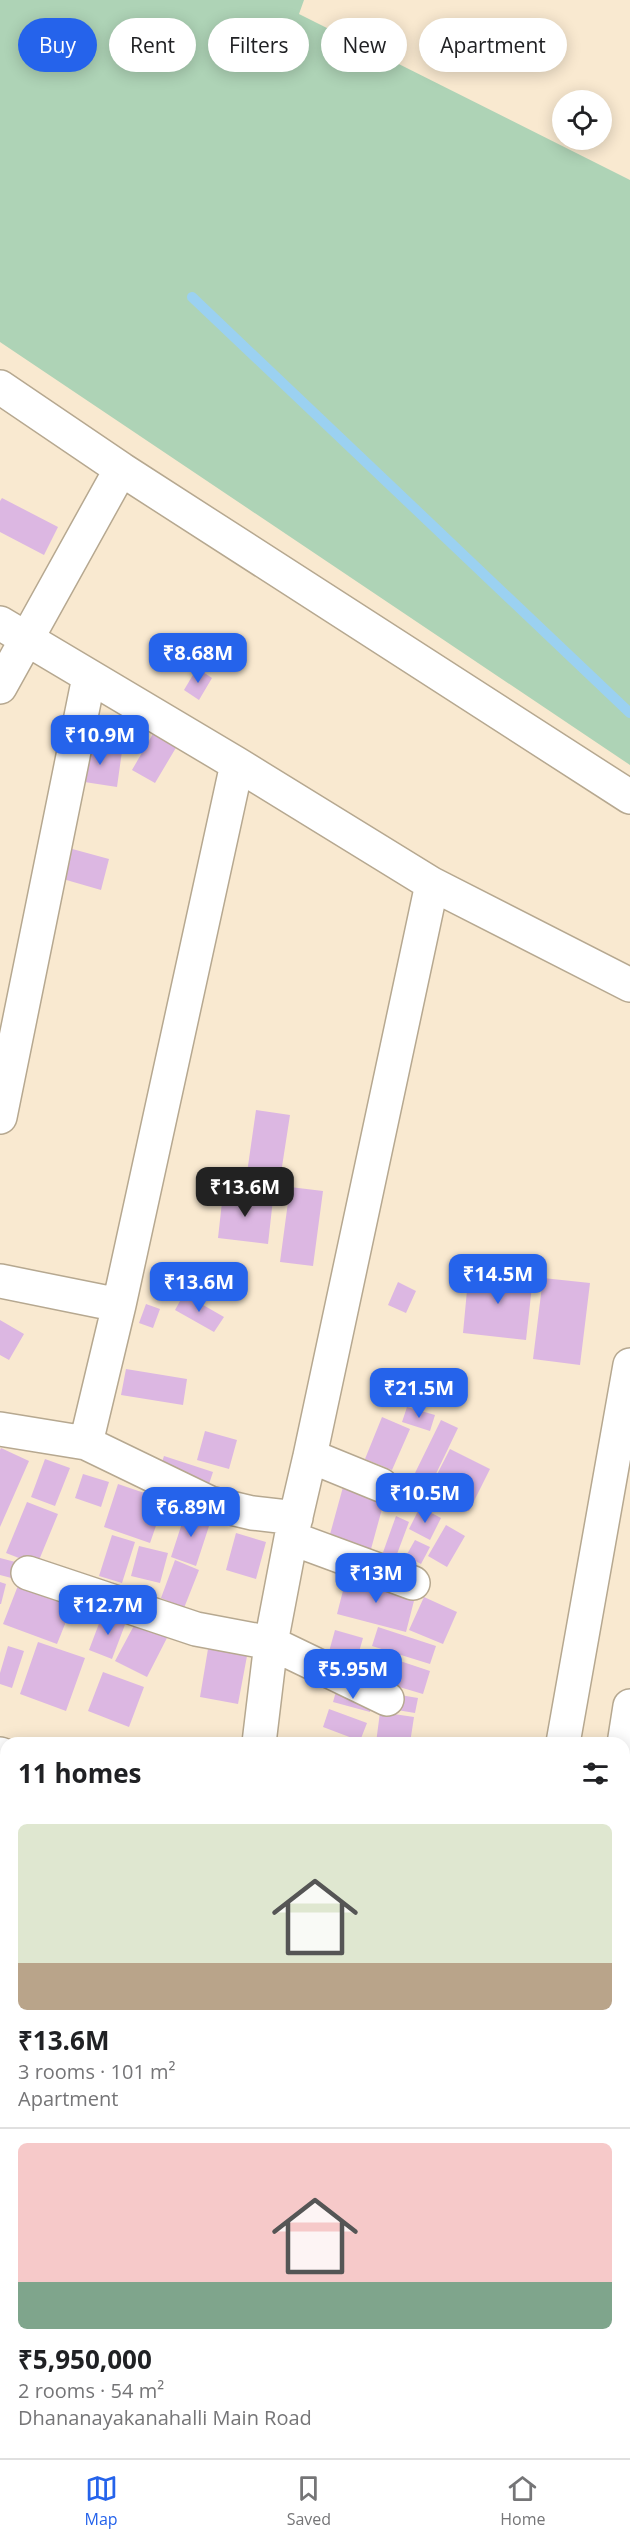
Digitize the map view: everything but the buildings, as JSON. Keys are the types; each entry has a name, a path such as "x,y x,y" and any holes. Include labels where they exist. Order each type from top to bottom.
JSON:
{"street":[{"path":"0,387 121,469 630,797"},
{"path":"0,687 121,469"},
{"path":"0,623 237,764 432,884 630,985"},
{"path":"1,1106 89,677"},
{"path":"86,1443 119,1305 237,764"},
{"path":"260,1737 271,1643 293,1528 432,884"},
{"path":"0,1281 119,1305"},
{"path":"564,1737 630,1365"},
{"path":"0,1429 86,1443 210,1503 252,1513 293,1528 413,1582"},
{"path":"310,1456 381,1485"},
{"path":"28,1573 188,1627 271,1643 387,1699"},
{"path":"625,1737 630,1706"}],"green space":[{"path":"0,0 304,0 299,14 307,18 208,18 208,72 309,72 309,19 321,25 321,72 407,72 407,68 552,141 552,150 570,150 630,180 630,765 0,342"}],"waterway":[{"path":"192,297 630,713"}]}
